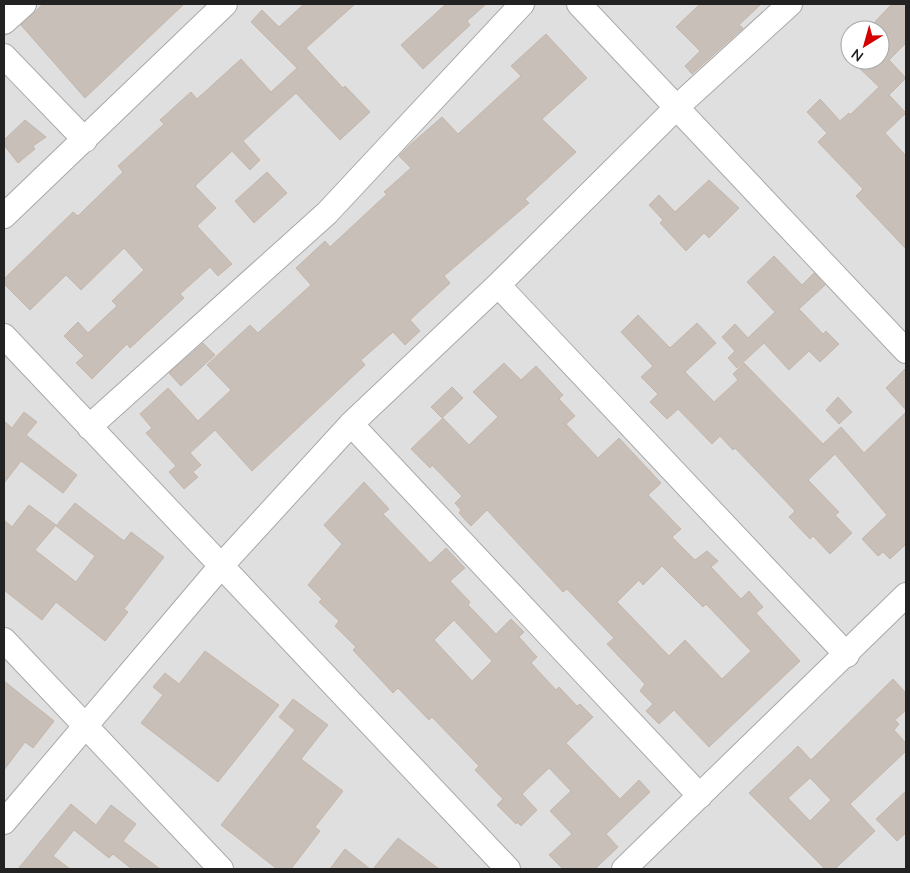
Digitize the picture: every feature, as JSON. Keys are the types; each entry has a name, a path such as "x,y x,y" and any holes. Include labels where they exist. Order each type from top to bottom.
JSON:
{"street":[{"path":"4,22 24,4"},
{"path":"4,216 225,4"},
{"path":"88,427 327,213 522,4"},
{"path":"579,4 906,351"},
{"path":"4,822 84,725 221,566 351,424 498,285 677,107 790,4"},
{"path":"4,56 85,140"},
{"path":"498,285 847,654"},
{"path":"4,336 508,869"},
{"path":"351,424 700,796"},
{"path":"624,869 906,595"},
{"path":"4,640 221,869"}],"shaded area":[{"path":"4,4 906,4 906,869 4,869"}],"building":[{"path":"43,4 184,4 85,98 21,25"},
{"path":"304,4 355,4 306,48 343,88 345,86 370,112 340,140 296,93 243,141 260,160 250,170 232,151 195,186 216,208 197,226 232,264 218,276 210,267 180,294 184,298 130,348 127,344 92,379 76,363 84,356 64,336 78,322 88,333 117,306 112,301 144,270 124,248 81,290 66,275 30,310 4,284 4,279 73,212 78,216 123,172 118,166 164,124 160,120 191,92 197,99 241,59 271,92 297,68 251,22 262,10 279,27"},
{"path":"446,4 486,4 467,21 470,25 423,69 401,45"},
{"path":"700,4 761,4 739,25 743,28 692,74 685,66 700,51 676,27"},
{"path":"892,4 906,4 906,43 890,59 890,20 877,20"},
{"path":"546,34 587,78 542,119 576,152 525,199 529,203 444,276 450,283 410,320 420,331 405,345 393,332 361,360 365,365 252,471 215,430 190,453 201,465 193,472 198,477 184,489 169,472 176,466 146,433 152,428 140,414 168,388 198,421 231,390 207,365 250,325 258,333 311,285 296,268 325,241 330,247 387,194 384,192 411,168 399,156 410,145 442,117 458,134 521,76 511,66"},
{"path":"890,61 906,78 889,95 906,113 885,133 906,156 906,249 856,196 863,189 818,142 827,133 807,112 820,99 840,121 849,113 850,115 879,87 861,70 890,70"},
{"path":"25,120 46,137 33,146 35,149 18,163 4,145 4,140"},
{"path":"267,172 287,193 254,223 235,201"},
{"path":"709,180 739,208 709,238 704,233 686,251 660,223 663,220 649,205 659,195 675,212"},
{"path":"774,256 802,285 814,273 825,285 799,309 823,334 826,331 839,344 820,362 809,351 789,370 764,343 737,368 728,358 735,351 722,337 735,324 748,338 775,312 747,282"},
{"path":"638,315 670,348 697,323 716,343 685,372 714,402 738,380 733,374 744,363 823,444 841,427 864,453 906,412 906,544 890,559 883,552 878,556 862,539 887,515 835,454 808,480 839,512 835,515 852,533 830,554 813,536 810,539 789,517 795,511 735,448 733,450 720,436 712,444 678,409 667,419 650,402 658,394 641,377 653,366 621,332"},
{"path":"203,343 215,355 181,386 169,373"},
{"path":"504,363 521,380 536,366 563,395 559,399 575,416 566,424 598,458 619,438 661,483 648,495 681,529 672,537 695,560 707,551 718,561 711,567 741,599 749,591 763,607 756,613 800,661 709,747 674,710 659,724 646,711 653,704 640,691 645,684 607,644 614,638 567,589 563,592 487,510 471,526 459,513 461,510 455,503 462,496 432,465 430,468 411,449 443,418 469,445 498,417 473,392","holes":["662,566 703,607 706,604 751,651 722,679 685,640 669,656 617,602 639,580 643,585"]},
{"path":"906,368 906,410 886,388"},
{"path":"452,387 463,398 442,418 431,407"},
{"path":"838,397 852,412 839,424 826,410"},
{"path":"24,412 37,422 26,435 77,475 63,493 21,461 4,483 4,421 12,428"},
{"path":"364,482 389,509 383,514 430,563 446,548 465,568 450,581 470,602 468,605 496,634 511,619 524,632 519,637 537,657 531,663 556,690 559,687 577,706 580,704 593,717 566,743 620,799 639,780 650,792 606,834 618,847 595,869 563,869 549,855 572,834 550,811 571,791 549,768 522,794 537,810 521,826 517,822 516,824 497,805 503,799 475,770 479,766 432,717 429,720 398,688 393,693 353,650 356,647 335,626 339,621 319,602 322,599 308,585 342,544 324,525","holes":["454,620 492,661 472,681 434,640"]},
{"path":"75,503 124,541 131,532 164,557 124,609 128,612 105,641 56,602 42,620 4,590 4,520 12,527 29,505 56,525 35,550 76,582 95,556 56,526"},
{"path":"205,651 279,705 218,782 141,723 163,695 153,687 165,673 179,684"},
{"path":"893,679 906,693 906,710 895,720 899,724 894,730 906,743 906,751 850,804 875,831 835,869 825,869 749,793 798,746 811,760","holes":["810,778 831,800 810,821 788,798"]},
{"path":"4,681 54,721 33,748 25,742 4,770"},
{"path":"293,699 328,725 301,759 343,791 315,827 320,831 291,869 277,869 221,825 295,730 279,717"},
{"path":"906,791 906,833 897,841 876,819"},
{"path":"71,804 96,825 111,805 136,824 123,841 160,869 132,869 113,854 109,858 74,830 53,856 70,869 18,869"},
{"path":"398,838 439,869 373,869"},
{"path":"345,849 370,869 330,869"}]}
